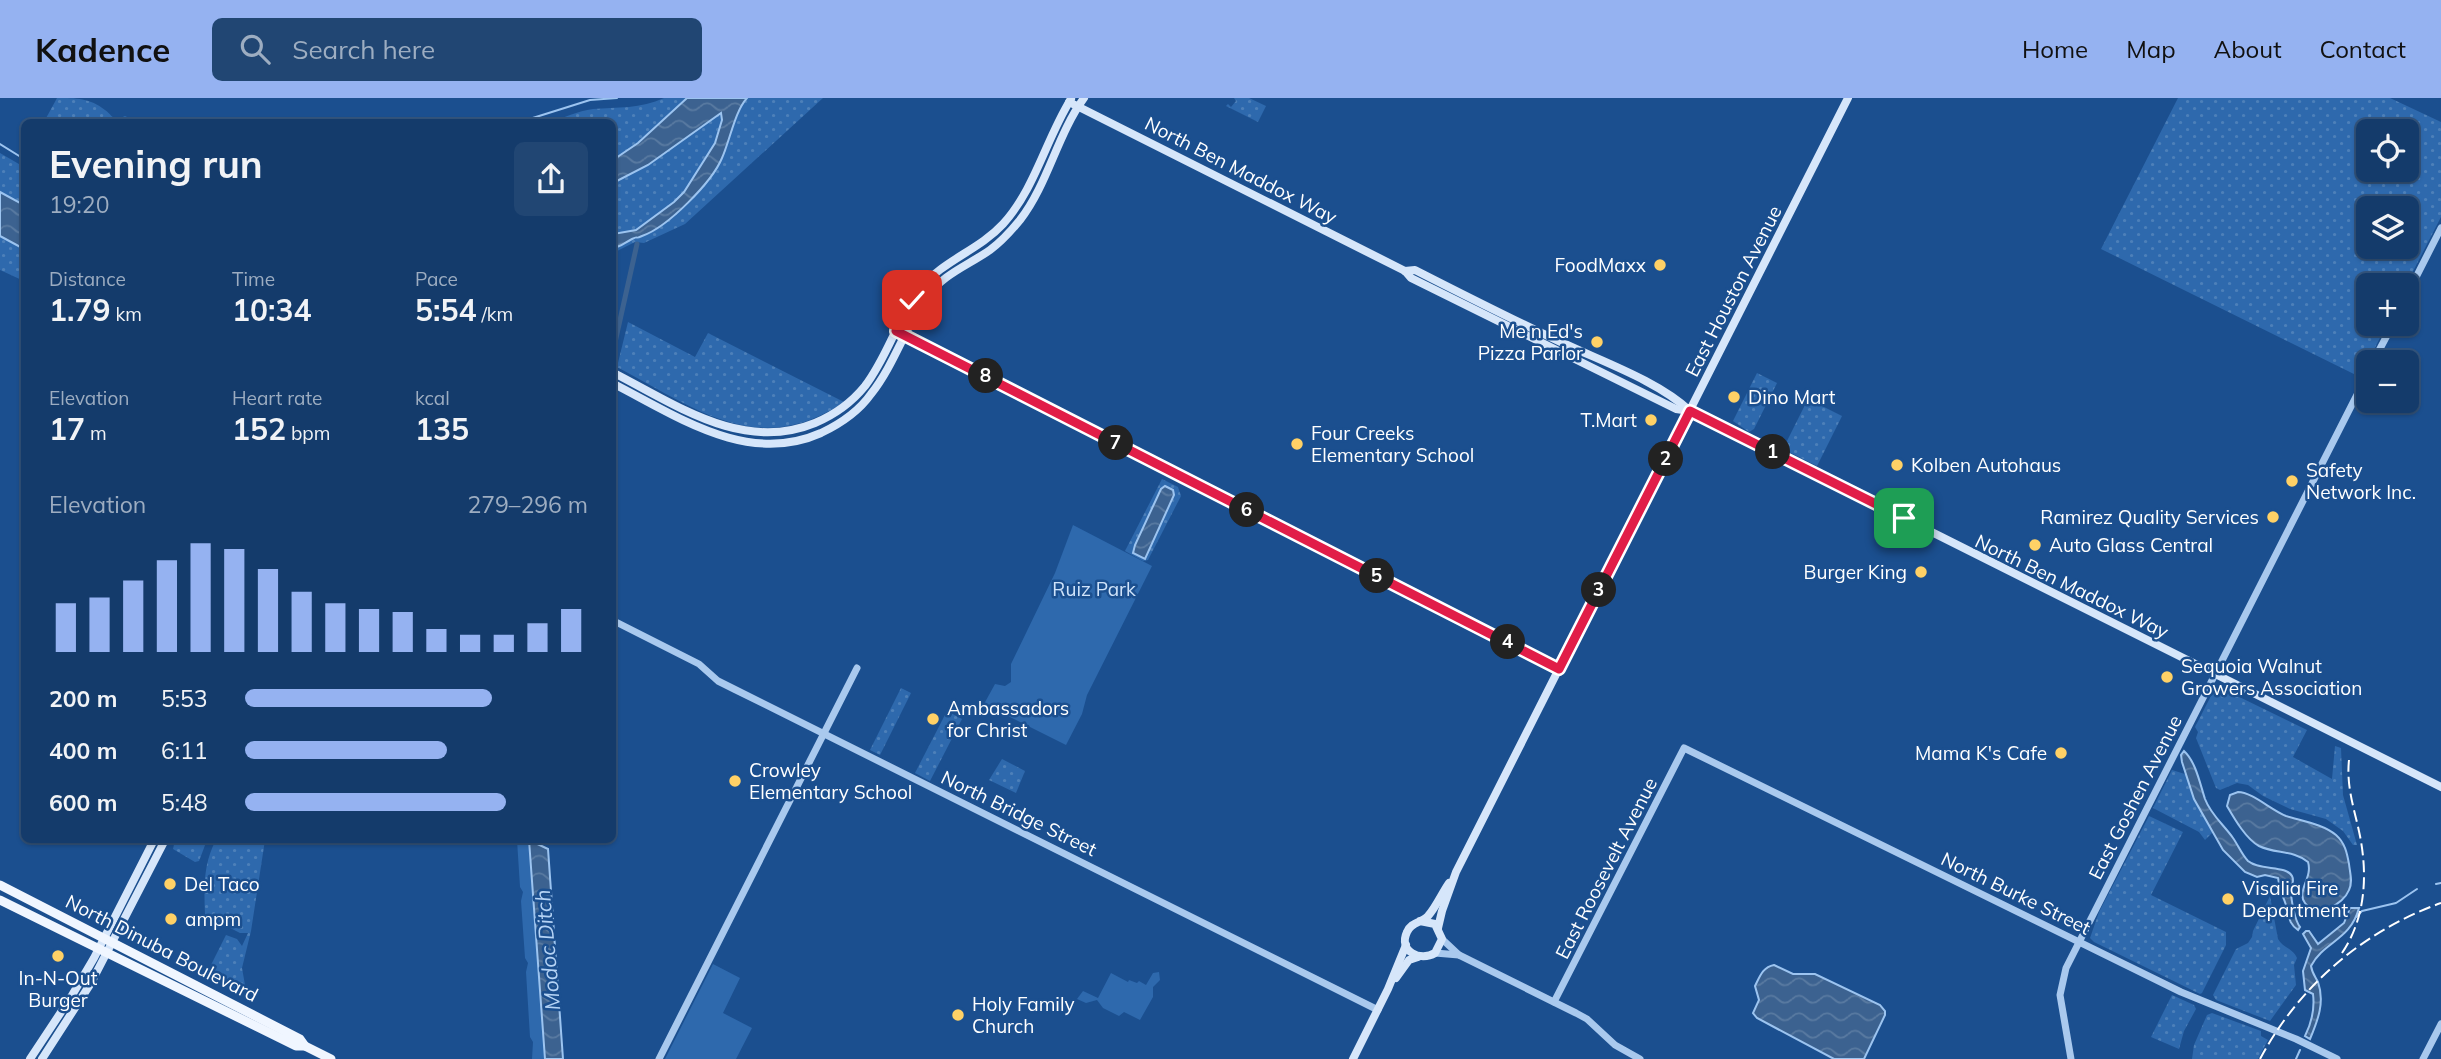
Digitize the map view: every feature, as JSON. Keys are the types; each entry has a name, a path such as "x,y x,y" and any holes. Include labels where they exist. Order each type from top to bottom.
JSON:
{"main road":[{"path":"1070,101 1084,98"},
{"name":"East Houston Avenue","path":"1420,921 1430,913 1456,872 1848,98"},
{"path":"616,374 711,422 741,431 796,431 824,420 839,410 868,381 912,300 926,282 945,264 992,235 1010,216 1025,194 1070,101"},
{"path":"616,385 711,433 746,443 801,440 831,428 858,409 874,391 918,310 934,289 960,267 994,246 1022,217 1070,101"},
{"name":"North Ben Maddox Way","path":"1070,101 1405,271 1415,270 1525,326 1635,377 1679,401 1690,411 2441,788"},
{"path":"109,940 153,843"},
{"path":"42,1059 80,1000 103,951 163,843"},
{"name":"East Houston Avenue","path":"1438,928 1456,872"},
{"name":"North Dinuba Boulevard","path":"0,885 246,1010 331,1059"},
{"name":"North Dinuba Boulevard","path":"0,900 296,1046 306,1046"},
{"path":"1420,921 1430,922 1438,928 1442,939 1435,953 1425,958 1412,954 1405,939 1409,928 1420,921"},
{"path":"1353,1059 1388,989 1406,945"},
{"path":"30,1059 103,951"},
{"path":"1388,989 1409,960 1418,957"}],"street":[{"path":"2418,273 2441,228"},
{"path":"896,331 1559,669"},
{"name":"East Goshen Avenue","path":"2070,1057 2060,995 2062,980 2356,397"},
{"name":"North Bridge Street","path":"616,622 699,664 719,681 1378,1010"},
{"path":"659,1059 857,668"},
{"name":"North Burke Street","path":"1684,748 2181,992 2296,1039 2337,1059"},
{"name":"East Roosevelt Avenue","path":"1554,1002 1684,748"},
{"path":"1442,939 1459,955 1587,1019 1615,1045 1640,1059"},
{"path":"1435,953 1459,955"},
{"path":"2423,1059 2441,1024"}],"green space":[{"path":"57,98 88,101 118,119 46,119"},
{"path":"664,98 823,98 685,224 644,243 635,242 616,252 616,119 559,119 587,110 655,102"},
{"path":"1234,98 1249,98 1266,106 1258,122 1226,106 1228,104 1231,107 1236,101"},
{"path":"2178,98 2390,98 2441,122 2441,217 2412,273 2356,273 2356,336 2381,336 2374,350 2356,350 2356,375 2101,249"},
{"path":"0,153 21,165 21,280 0,270"},
{"path":"628,322 695,357 708,333 844,402 813,419 783,427 755,427 728,422 673,398 617,367"},
{"path":"1757,373 1777,383 1754,429 1749,432 1733,421"},
{"path":"1808,399 1842,416 1817,466 1783,449"},
{"path":"1162,479 1178,487 1181,496 1148,560 1143,561 1125,551"},
{"name":"Ruiz Park","path":"1073,525 1152,566 1087,695 1082,714 1066,745 984,704 995,684 1005,686 1011,682 1011,664 1055,573"},
{"path":"901,688 911,693 880,755 870,750"},
{"path":"2221,688 2307,730 2293,757 2332,779 2335,746 2341,748 2343,795 2357,845 2353,845 2343,831 2326,819 2290,809 2263,796 2248,785 2237,783 2220,790 2216,788 2196,738 2198,732 2195,727 2213,692"},
{"path":"947,711 962,719 930,781 915,773"},
{"path":"1002,759 1025,771 1016,793 989,780"},
{"path":"2172,770 2188,775 2194,799 2213,832 2205,840 2199,832 2153,808"},
{"path":"2149,816 2183,832 2151,895 2226,932 2226,945 2200,994 2090,938 2099,912"},
{"path":"174,843 206,843 199,861 195,862 173,849"},
{"path":"215,843 265,843 251,931 242,968 245,985 242,996 205,977 226,935 237,939 242,946 248,933 240,933 205,915 207,867"},
{"path":"517,843 529,843 545,1059 532,1059 533,1042 530,1037 526,972 528,963 525,958 521,901 523,892 520,887"},
{"path":"2270,896 2278,939 2297,958 2294,965 2296,985 2270,1021 2216,1000 2213,995 2236,949 2248,943 2252,937"},
{"path":"713,964 740,978 723,1013 752,1028 736,1059 665,1059"},
{"path":"1159,972 1160,980 1153,987 1153,997 1140,1020 1124,1012 1119,1016 1103,1008 1097,1000 1086,1003 1077,999 1083,991 1098,998 1111,973 1128,982 1139,981 1146,985 1153,973"},
{"path":"2172,995 2194,1005 2196,1009 2184,1031 2179,1049 2151,1037"},
{"path":"2212,1013 2261,1031 2261,1036 2268,1040 2258,1059 2192,1059 2194,1045 2207,1015"}],"water":[{"path":"687,98 747,98 736,118 717,168 699,191 664,223 616,247 616,233 636,230 684,192 715,143 722,120 721,113 648,165 616,181 616,158 638,143"},
{"path":"0,192 21,203 21,247 0,236"},
{"path":"1165,486 1173,490 1174,495 1145,559 1133,553 1135,545 1161,489"},
{"path":"2184,751 2195,767 2208,805 2246,859 2259,866 2284,870 2292,876 2291,895 2300,927 2298,930 2290,921 2278,878 2265,875 2257,877 2245,872 2223,850 2194,799 2182,762 2181,755"},
{"path":"2238,792 2249,795 2286,816 2325,828 2339,838 2346,852 2351,881 2346,896 2341,901 2323,910 2310,908 2305,903 2302,894 2308,862 2297,856 2259,846 2250,838 2227,806 2230,795"},
{"path":"529,843 548,849 563,1059 545,1059"},
{"path":"2350,908 2359,908 2350,927 2316,958 2311,966 2320,989 2321,1004 2310,1039 2305,1036 2312,1016 2313,994 2305,990 2303,971 2311,948 2303,934 2309,931 2318,944 2344,923"},
{"path":"1774,965 1793,974 1815,974 1880,1005 1885,1015 1864,1059 1834,1059 1757,1018 1753,1013 1759,1000 1755,986 1764,970"}],"waterway":[{"path":"530,119 590,100 617,98"},
{"path":"0,144 21,157"},
{"name":"Modoc Ditch","path":"616,338 637,244"},
{"path":"2436,884 2441,883"},
{"path":"2356,917 2362,911 2396,903 2417,889"},
{"path":"2296,1059 2300,1050"}],"railway":[{"path":"2342,953 2356,926 2364,882 2360,836 2350,789 2349,760"},
{"path":"2260,1059 2294,1008 2336,964 2385,929 2441,903"}],"place":[{"name":"FoodMaxx","path":"1660,265"},
{"name":"Me n Ed's Pizza Parlor","path":"1597,342"},
{"name":"Dino Mart","path":"1734,397"},
{"name":"T.Mart","path":"1651,420"},
{"name":"Four Creeks Elementary School","path":"1297,444"},
{"name":"Kolben Autohaus","path":"1897,465"},
{"name":"Safety Network Inc.","path":"2292,481"},
{"name":"Ramirez Quality Services","path":"2273,517"},
{"name":"Auto Glass Central","path":"2035,545"},
{"name":"Burger King","path":"1921,572"},
{"name":"Sequoia Walnut Growers Association","path":"2167,677"},
{"name":"Ambassadors for Christ","path":"933,719"},
{"name":"Mama K's Cafe","path":"2061,753"},
{"name":"Crowley Elementary School","path":"735,781"},
{"name":"Del Taco","path":"170,884"},
{"name":"Visalia Fire Department","path":"2228,899"},
{"name":"ampm","path":"171,919"},
{"name":"In-N-Out Burger","path":"58,956"},
{"name":"Holy Family Church","path":"958,1015"}],"route":[{"path":"912,300 896,331 1559,669 1690,411 1904,518"}]}
